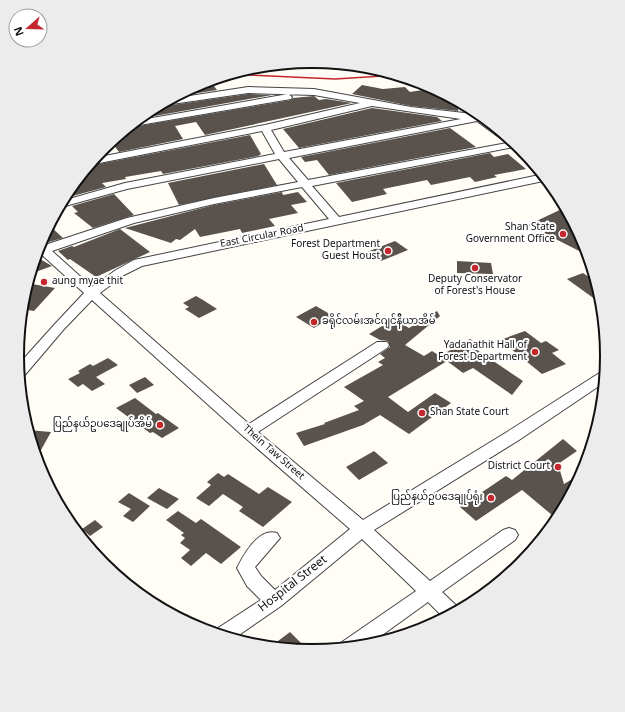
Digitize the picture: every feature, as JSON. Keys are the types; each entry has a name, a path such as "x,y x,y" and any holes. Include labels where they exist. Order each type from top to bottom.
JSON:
{"street":[{"path":"180,100 248,90 314,92 411,110 473,116"},
{"path":"143,123 314,92"},
{"path":"101,160 265,128 375,103"},
{"path":"69,202 124,186 476,118"},
{"path":"265,128 281,155 337,222"},
{"path":"46,247 131,220 214,201 512,147"},
{"name":"East Circular Road","path":"25,367 91,294 109,279 138,263 540,179"},
{"name":"Thein Taw Street","path":"43,253 248,432 362,529 449,610"},
{"path":"248,432 382,345"},
{"name":"Hospital Street","path":"228,632 274,601 362,529 513,436 600,379"},
{"path":"360,640 508,535"},
{"path":"272,538 251,558 246,568 254,581 274,601"}],"building":[{"path":"362,85 383,89 405,87 410,92 424,90 459,107 458,111 411,106 352,94"},
{"path":"210,86 214,86 217,90 191,94"},
{"path":"248,94 272,95 151,117 169,105"},
{"path":"314,96 319,100 326,99 352,103 205,135 196,122 175,126 183,139 119,152 115,146 138,126 291,100 293,98"},
{"path":"372,108 437,117 442,121 299,148 283,129"},
{"path":"450,128 476,147 329,175 317,160 305,162 301,157"},
{"path":"250,135 261,154 258,156 163,174 161,171 125,177 126,179 102,183 106,187 73,196 98,164"},
{"path":"490,153 494,157 508,154 526,169 494,175 497,177 475,182 470,177 431,185 427,180 383,189 387,194 352,202 336,183"},
{"path":"264,164 277,185 179,205 168,183"},
{"path":"282,192 283,195 298,192 307,202 291,205 298,213 269,219 275,226 242,233 240,229 200,237 195,229 180,240 176,239 171,243 125,228 214,205"},
{"path":"114,194 134,215 93,228 74,213 78,212 72,206"},
{"name":"Shan State Government Office","path":"561,210 571,228 582,252 528,225"},
{"path":"53,229 63,238 49,242"},
{"path":"120,229 150,252 96,277 70,259 68,260 58,251 72,246 74,247"},
{"name":"Forest Department Guest Houst","path":"395,241 408,250 381,261 367,252"},
{"path":"41,259 52,266 37,272"},
{"name":"Deputy Conservator of Forest's House","path":"457,261 491,263 493,274 457,273"},
{"path":"583,273 590,278 595,299 567,279"},
{"path":"33,284 55,288 34,311 28,310"},
{"path":"196,296 217,309 199,318 185,309 189,307 183,303"},
{"name":"ခရိုင်လမ်းအင်ဂျင်နီယာအိမ်","path":"316,306 333,316 314,328 296,317"},
{"path":"437,311 440,316 405,345 424,356 432,351 440,356 470,339 480,345 474,348 523,381 512,395 473,368 463,373 447,361 388,397 408,412 435,393 451,403 409,434 380,415 363,425 304,446 296,433 325,424 324,423 359,410 354,406 364,401 344,387 383,365 378,362 385,358 380,354 390,347 388,341 380,340 369,334 387,323 392,326 399,322 409,328"},
{"name":"Yadanathit Hall of Forest Department","path":"525,331 541,343 546,341 559,350 552,353 566,364 542,374 500,340"},
{"path":"108,358 118,365 96,377 105,384 92,391 83,384 78,387 68,379 80,373 78,371 90,364 93,366"},
{"path":"145,377 154,385 137,393 129,385"},
{"path":"135,398 156,414 158,413 179,428 162,438 153,432 150,433 116,408"},
{"path":"34,431 51,432 40,452"},
{"path":"563,439 577,451 558,464 564,484 574,478 552,515 522,490 476,521 460,507 506,476 512,480"},
{"path":"374,451 388,463 359,480 346,467"},
{"path":"218,473 224,477 228,474 259,494 268,487 292,502 263,527 239,511 243,507 223,494 209,506 196,498 211,485 207,482"},
{"path":"159,488 179,499 167,509 147,498"},
{"path":"129,493 150,506 133,522 123,516 131,509 118,502"},
{"path":"178,511 196,523 201,519 241,547 221,564 206,553 191,566 181,558 190,550 180,543 185,538 181,535 184,533 166,520"},
{"path":"95,520 103,527 90,536 82,529"},
{"path":"290,632 302,644 294,644 276,642"}],"railway":[{"path":"247,75 335,79 383,76"}],"place":[{"name":"Shan State Government Office","path":"563,234"},
{"name":"Forest Department Guest Houst","path":"388,251"},
{"name":"Deputy Conservator of Forest's House","path":"475,268"},
{"name":"aung myae thit","path":"44,282"},
{"name":"ခရိုင်လမ်းအင်ဂျင်နီယာအိမ်","path":"314,322"},
{"name":"Yadanathit Hall of Forest Department","path":"535,352"},
{"name":"Shan State Court","path":"422,413"},
{"name":"ပြည်နယ်ဥပဒေချုပ်အိမ်","path":"160,425"},
{"name":"District Court","path":"558,467"},
{"name":"ပြည်နယ်ဥပဒေချုပ်ရုံး","path":"491,498"}]}
